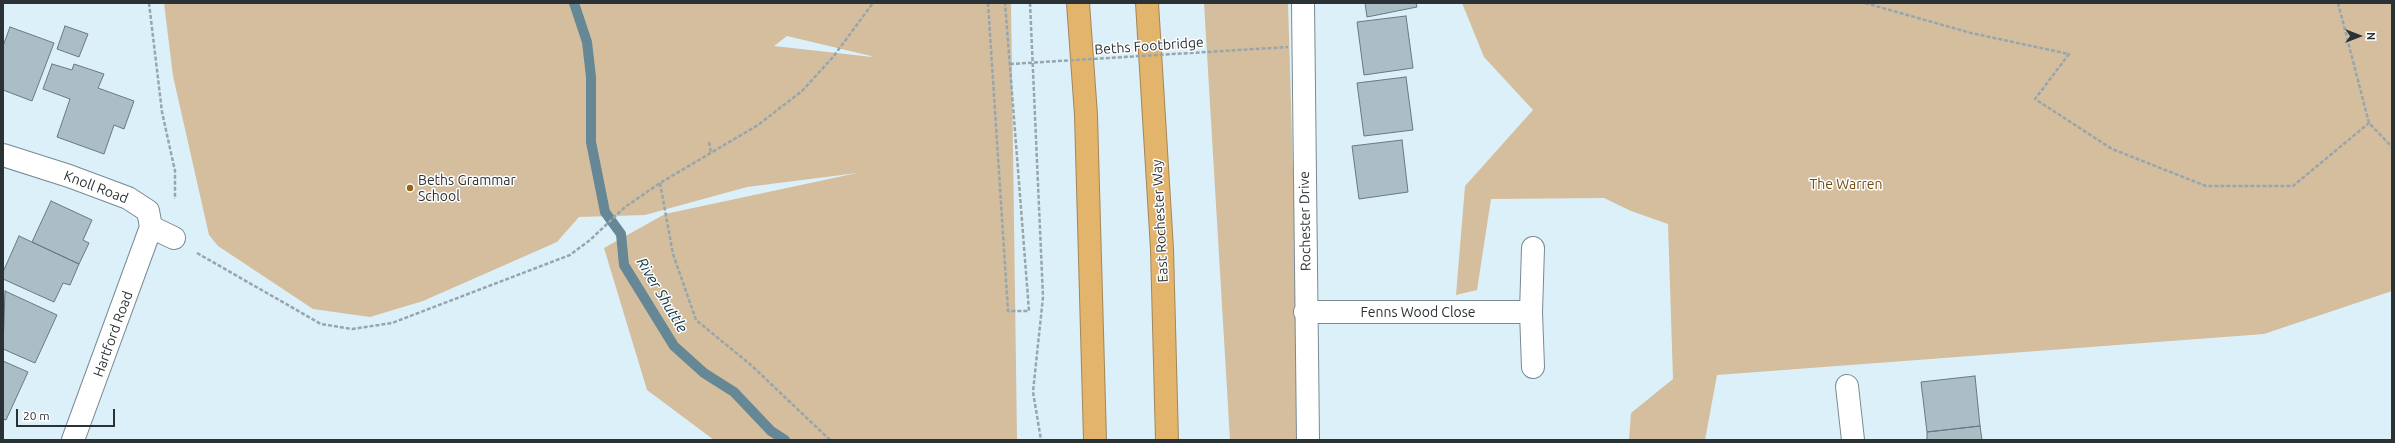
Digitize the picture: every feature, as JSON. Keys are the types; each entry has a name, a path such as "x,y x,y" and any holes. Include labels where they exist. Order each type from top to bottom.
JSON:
{"highway":[{"path":"1078,3 1086,115 1094,330 1095,440"},
{"name":"East Rochester Way","path":"1147,3 1162,249 1167,440"}],"street":[{"name":"Rochester Drive","path":"1303,3 1308,440"},
{"name":"Knoll Road","path":"3,155 69,176 128,198 148,211 151,227"},
{"path":"151,227 174,238"},
{"name":"Hartford Road","path":"73,440 151,227"},
{"path":"1533,248 1531,312 1533,367"},
{"name":"Fenns Wood Close","path":"1306,312 1531,312"},
{"path":"1847,386 1853,440"}],"path":[{"path":"149,3 162,112 175,171 174,238 320,324 352,329 392,323 570,255 590,240 625,207 660,183 758,125 802,90 833,57 873,3"},
{"path":"988,3 1008,311 1029,311 1006,3"},
{"path":"1030,3 1043,297 1033,392 1041,440"},
{"path":"1865,3 1971,33 2069,54 2035,99 2112,149 2206,186 2293,186 2370,123"},
{"path":"2338,3 2370,123 2392,147"},
{"name":"Beths Footbridge","path":"1010,64 1288,47"},
{"path":"709,142 711,153"},
{"path":"660,183 673,254 696,320 751,365 830,440"}],"green space":[{"path":"164,3 1011,3 1017,440 714,440 647,390 604,248 665,214 857,173 747,187 645,215 579,217 557,242 423,301 370,317 313,309 218,246 209,235 173,76","holes":["787,36 872,57 774,46"]},
{"path":"1204,3 1288,3 1301,440 1230,440"},
{"name":"The Warren","path":"1462,3 2392,3 2392,291 2264,334 1717,375 1705,440 1629,440 1631,413 1673,379 1668,224 1631,211 1604,198 1491,199 1477,290 1456,295 1465,186 1533,110 1484,57"}],"building":[{"path":"1365,3 1416,3 1417,7 1367,17"},
{"path":"1406,16 1413,68 1364,75 1357,22"},
{"path":"65,26 88,34 79,57 57,49"},
{"path":"10,27 54,43 32,101 3,90 3,46"},
{"path":"52,64 72,70 74,64 104,74 98,88 134,101 124,129 114,125 104,154 57,137 70,99 43,89"},
{"path":"1406,77 1413,130 1364,136 1357,83"},
{"path":"1402,140 1408,192 1359,199 1352,146"},
{"path":"51,201 92,220 83,240 89,243 79,264 32,242"},
{"path":"19,236 79,264 70,285 63,283 54,302 3,279 3,272"},
{"path":"5,291 57,315 35,363 3,349"},
{"path":"3,361 28,372 6,420 3,419"},
{"path":"1975,376 1980,426 1927,432 1921,382"},
{"path":"1980,426 1982,440 1927,440 1927,432"}],"waterway":[{"name":"River Shuttle","path":"574,3 587,42 591,77 591,142 605,212 621,234 624,265 674,346 704,373 734,392 771,431 785,440"}],"place":[{"name":"Beths Grammar School","path":"410,188"}]}
